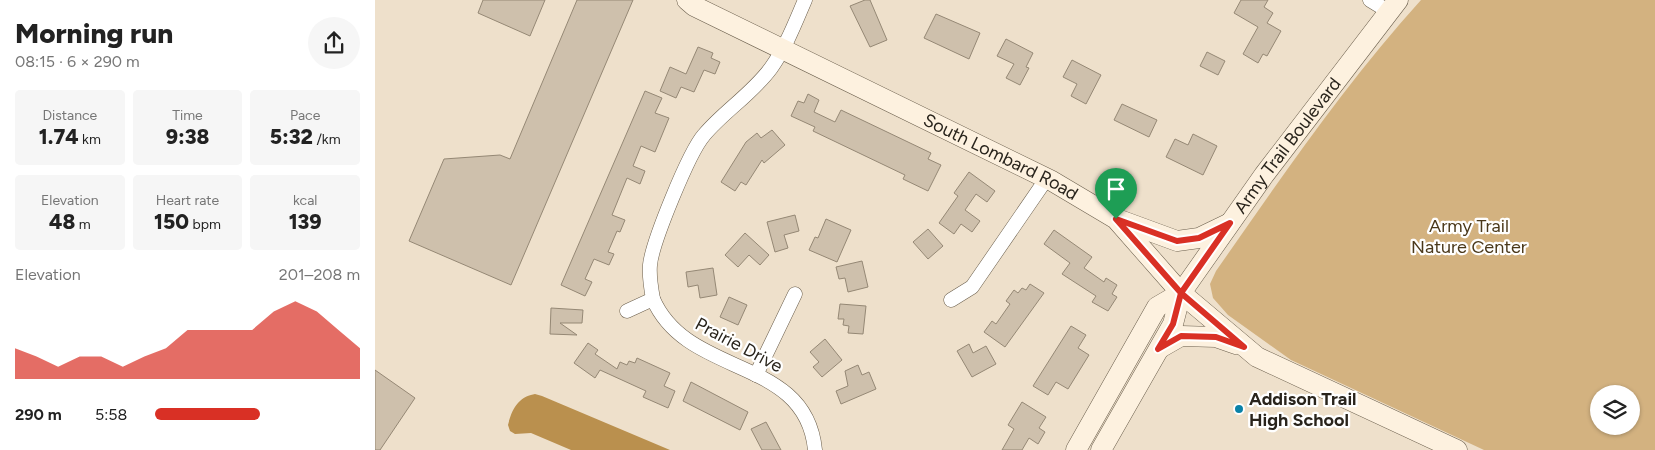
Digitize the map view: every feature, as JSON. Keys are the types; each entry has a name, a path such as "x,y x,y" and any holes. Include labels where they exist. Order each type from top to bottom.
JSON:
{"main road":[{"name":"South Lombard Road","path":"687,0 694,6 789,53 1047,178 1116,219 1181,293 1244,347"},
{"name":"Army Trail Boulevard","path":"1181,293 1230,223 1393,5"},
{"path":"1116,219 1177,241 1199,238 1230,223"},
{"path":"1101,450 1173,324 1181,293"},
{"path":"1076,450 1157,307 1181,293"},
{"path":"1158,349 1181,336 1216,337 1244,347 1257,357 1457,450"}],"street":[{"path":"627,312 653,299 650,276 653,251 693,153 714,125 789,53 805,0"},
{"path":"1370,0 1393,5"},
{"path":"951,300 972,287 1047,178"},
{"path":"756,375 795,294"},
{"name":"Prairie Drive","path":"653,299 660,315 672,330 686,340 705,352 777,386 794,399 809,424 815,450"}],"green space":[{"name":"Army Trail Nature Center","path":"1421,0 1655,0 1655,450 1484,450 1291,360 1228,315 1213,298 1210,284 1216,271 1314,132 1366,65"}],"shaded area":[{"path":"535,394 670,450 571,450 531,433 515,434 510,431 508,425 514,409 524,398"}],"building":[{"path":"483,0 545,0 530,36 478,13"},
{"path":"577,0 633,0 511,285 409,241 444,159 500,155 510,159"},
{"path":"870,0 887,40 870,47 850,6"},
{"path":"1241,0 1268,0 1264,7 1273,13 1267,23 1281,31 1267,56 1263,54 1258,63 1243,54 1258,27 1234,13"},
{"path":"936,14 980,33 969,59 924,38"},
{"path":"1006,39 1033,53 1026,67 1029,68 1020,85 1006,78 1014,64 997,56"},
{"path":"698,47 713,53 711,58 720,62 715,74 704,70 694,92 681,87 676,98 660,91 670,67 686,74"},
{"path":"1207,52 1225,61 1218,75 1200,66"},
{"path":"1072,60 1101,75 1086,104 1071,96 1077,84 1063,77"},
{"path":"645,91 662,98 655,113 669,118 655,152 641,146 633,166 645,171 640,184 627,178 612,215 625,220 620,232 617,231 608,252 614,254 609,265 594,259 585,279 592,282 585,296 561,285"},
{"path":"808,94 819,100 814,112 835,122 841,110 931,153 928,159 941,165 928,191 903,179 905,175 813,131 815,127 791,116 798,101 804,103"},
{"path":"1122,104 1157,120 1149,137 1114,120"},
{"path":"772,130 785,145 764,163 762,160 746,185 741,182 735,191 721,182 746,142 757,133 761,138"},
{"path":"1193,134 1217,146 1203,175 1166,157 1175,139 1188,145"},
{"path":"969,172 995,191 987,202 976,194 965,210 980,221 972,232 961,224 954,234 939,223 958,196 954,193"},
{"path":"795,215 799,231 784,235 788,248 775,252 767,222"},
{"path":"826,219 851,230 837,262 809,250 815,237 818,238"},
{"path":"928,229 943,246 928,259 913,242"},
{"path":"1054,230 1092,257 1084,268 1104,282 1106,278 1117,285 1112,294 1117,297 1108,311 1092,302 1096,296 1062,274 1070,263 1044,244"},
{"path":"745,233 769,255 760,265 749,255 738,267 725,255"},
{"path":"862,261 868,287 848,292 845,278 839,279 836,267"},
{"path":"713,268 717,295 700,298 698,285 688,287 686,272"},
{"path":"1030,284 1044,293 1005,347 984,332 992,321 996,324 1010,304 1006,301 1014,290 1018,293 1022,288 1026,290"},
{"path":"729,297 747,305 738,325 720,317"},
{"path":"840,304 866,306 863,334 848,333 849,326 843,325 844,319 838,319"},
{"path":"551,308 583,310 582,323 560,323 577,335 550,334"},
{"path":"1071,326 1086,335 1078,348 1089,355 1068,389 1056,382 1048,395 1033,386"},
{"path":"825,339 842,360 822,377 813,367 819,362 810,352"},
{"path":"588,343 598,350 595,354 617,369 620,362 627,365 629,361 635,363 637,358 670,373 664,386 675,391 668,408 643,397 646,391 600,370 595,378 574,363"},
{"path":"969,344 973,353 986,346 996,364 972,377 957,351"},
{"path":"858,365 862,375 869,372 876,389 841,404 836,391 848,386 845,371"},
{"path":"375,370 415,398 380,450 375,450"},
{"path":"691,382 748,412 740,430 683,401"},
{"path":"1022,402 1046,417 1039,428 1045,432 1038,444 1029,438 1022,450 1002,450 1014,429 1008,425"},
{"path":"766,422 781,450 762,450 751,429"}],"place":[{"name":"Addison Trail High School","path":"1239,409"}],"route":[{"path":"1116,219 1177,241 1199,238 1230,223 1181,293 1173,324 1158,349 1181,336 1216,337 1244,347 1181,293 1116,219"}]}
